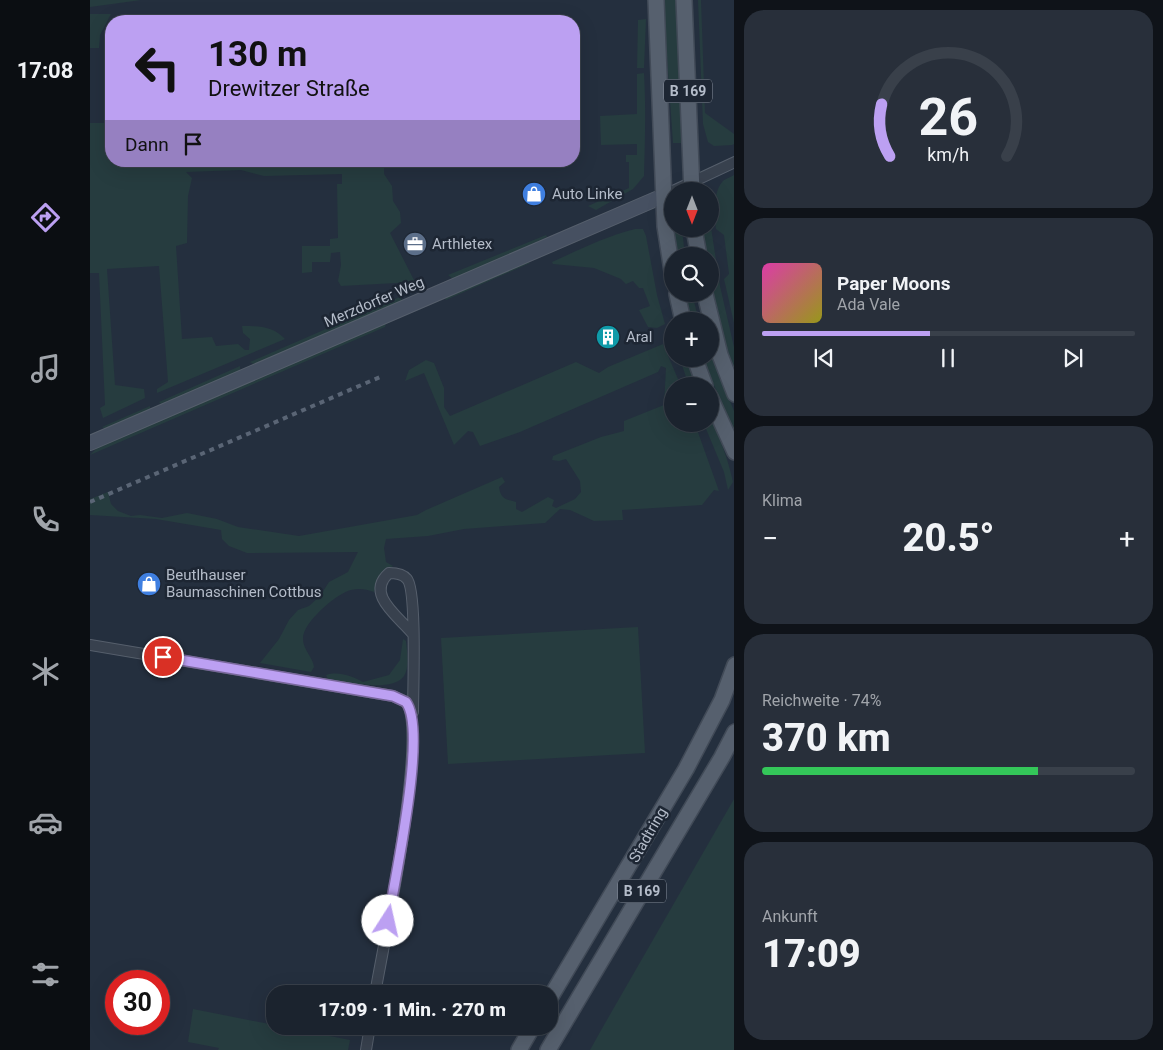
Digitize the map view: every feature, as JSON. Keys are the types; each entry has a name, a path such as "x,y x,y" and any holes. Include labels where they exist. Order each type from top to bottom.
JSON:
{"main road":[{"name":"B 169","path":"656,0 669,182"},
{"name":"B 169","path":"684,0 692,182"},
{"path":"707,302 720,355 734,394"},
{"path":"719,418 734,452"},
{"name":"Stadtring","path":"558,985 686,769 722,700 734,666"},
{"name":"Stadtring","path":"548,1050 734,732"},
{"path":"519,1050 528,1035"}],"street":[{"name":"Merzdorfer Weg","path":"700,182 734,162"},
{"name":"Merzdorfer Weg","path":"90,443 664,196"},
{"path":"377,985 409,793 413,718 412,587 407,578 397,573 389,573 382,580 381,597 412,633"},
{"path":"90,645 393,696 406,702 413,718"},
{"path":"366,1050 368,1035"}],"green space":[{"path":"90,0 141,0 90,7"},
{"path":"663,0 678,0 684,143 673,143"},
{"path":"698,0 701,0 705,113 734,134 734,144 732,145 714,146 708,142 703,124"},
{"path":"90,14 111,14 105,15 105,25 100,35 99,48 90,48"},
{"path":"646,19 644,68 637,68 638,20"},
{"path":"644,73 644,176 633,189 596,210 588,206 629,188 629,162 626,162 626,155 637,155 637,144 601,145 600,116 637,114 637,74"},
{"path":"90,123 105,123 105,167 384,167 384,174 392,186 393,201 400,212 401,223 390,233 415,282 341,286 338,281 341,265 340,252 331,253 330,262 312,262 312,272 302,273 302,246 330,246 330,239 338,238 337,184 342,184 342,174 264,176 241,170 186,172 192,178 188,196 187,243 176,246 182,339 212,337 216,346 238,344 245,350 249,350 250,339 243,333 242,326 271,329 285,339 157,393 157,389 168,382 159,266 107,269 115,385 144,389 145,398 103,418 100,408 105,405 99,273 90,273"},
{"path":"734,175 734,323 724,279 729,274 724,235 719,231 719,187 724,180"},
{"path":"643,229 646,236 657,295 664,320 664,324 657,328 648,327 639,310 650,306 643,288 639,288 633,281 626,284 621,279 594,268 553,264 552,262 603,239 624,232"},
{"path":"546,235 547,237 453,279 448,275"},
{"path":"675,238 683,238 684,247 677,247"},
{"path":"704,238 713,238 714,247 705,247"},
{"path":"525,261 530,263 446,300 444,295"},
{"path":"719,280 734,347 734,371 719,321 719,312 717,312 715,302 719,302"},
{"path":"402,296 401,301 255,365 250,362"},
{"path":"687,302 694,302 697,312 689,312"},
{"path":"386,323 385,327 90,455 100,445"},
{"path":"663,344 664,367 673,367 677,377 666,377 666,368 661,366 658,372 520,432 480,446 473,432 468,431 454,445 424,373 405,381 409,370 426,360 434,363 444,388 444,407 450,416 576,362 599,373 608,367"},
{"path":"240,366 240,372 163,406 159,402"},
{"path":"683,367 691,367 695,377 686,377"},
{"path":"706,367 716,367 734,411 734,433 719,397 719,377 711,377"},
{"path":"664,405 664,432 698,432 719,491 714,490 702,505 622,510 623,520 594,521 570,510 560,509 545,523 464,529 428,536 386,539 384,548 386,562 393,566 383,572 374,592 360,589 345,592 321,610 304,632 303,643 314,667 311,672 260,663 279,639 289,620 298,610 309,606 320,596 329,582 348,572 358,552 247,553 229,546 222,539 221,530 156,519 90,515 90,499 108,492 111,504 118,511 131,516 140,515 162,518 187,513 217,519 238,527 299,536 417,515 502,477 505,482 499,487 501,494 504,498 516,502 516,509 522,512 548,497 554,500 552,506 556,508 575,499 581,492 580,481 566,459 552,460 553,456 601,437 624,431 624,421"},
{"path":"150,406 150,411 107,430 102,427"},
{"path":"707,432 717,432 723,449 733,482 728,490 724,472"},
{"path":"638,627 645,753 448,764 441,638"},
{"path":"403,639 406,641 407,668 404,676 398,681 390,684 368,685 328,679 326,675 340,674 363,682 389,675 400,660"},
{"path":"734,799 734,1050 590,1050 604,1025"},
{"path":"193,1009 266,1023 266,1035 325,1035 350,1040 348,1050 218,1050 219,1048 188,1042"}],"railway":[{"path":"90,502 380,377"}],"place":[{"name":"Auto Linke","path":"534,194"},
{"name":"Arthletex","path":"415,244"},
{"name":"Aral","path":"608,337"},
{"name":"Beutlhauser Baumaschinen Cottbus","path":"149,584"}],"route":[{"path":"163,657 393,696 406,702 413,718 412,770 388,921"}]}
